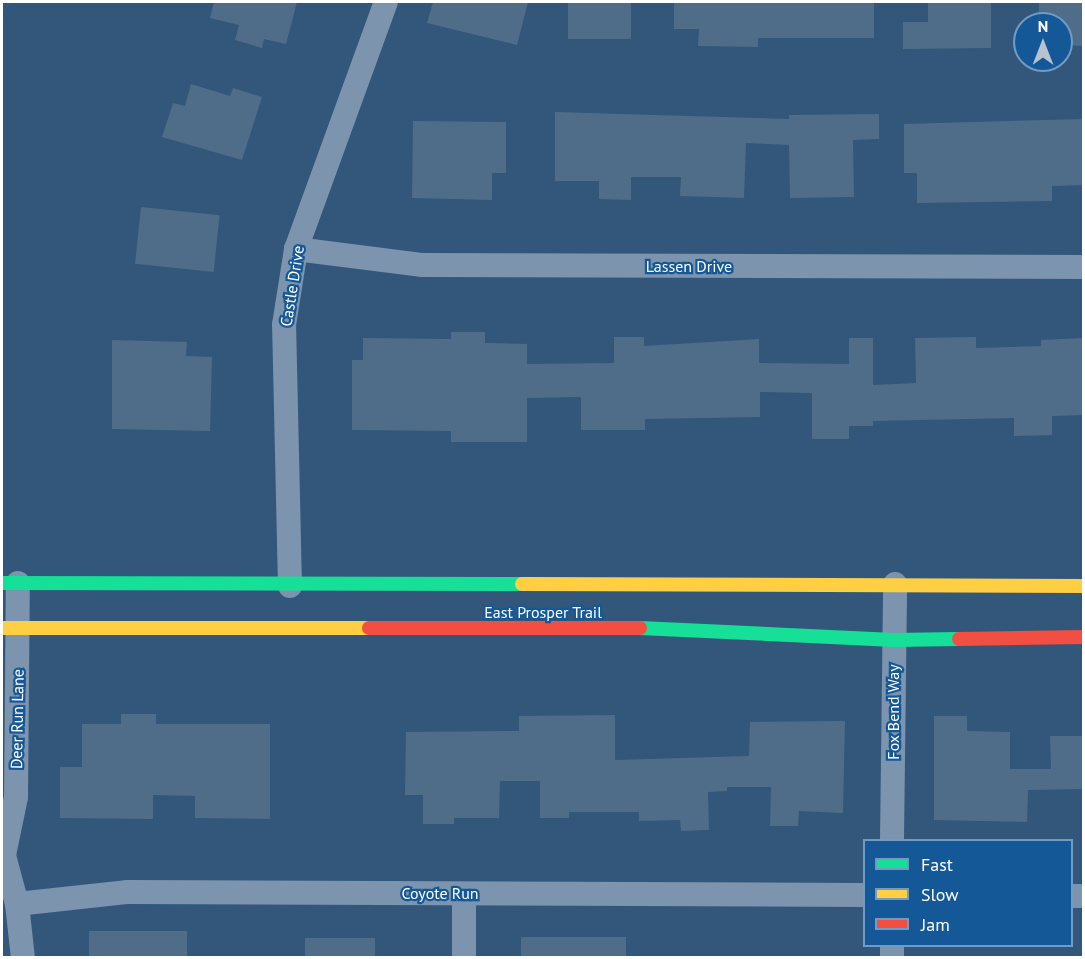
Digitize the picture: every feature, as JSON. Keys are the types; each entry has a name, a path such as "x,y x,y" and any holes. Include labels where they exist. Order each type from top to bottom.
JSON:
{"main road":[{"name":"East Prosper Trail","path":"10,583 290,586 895,584 1083,586"},
{"name":"East Prosper Trail","path":"10,628 655,628 894,640 1083,638"}],"street":[{"name":"Castle Drive","path":"290,586 284,325 296,249 386,2"},
{"name":"Lassen Drive","path":"296,249 423,265 1083,267"},
{"name":"Deer Run Lane","path":"10,583 16,798 3,851 17,904 23,957"},
{"name":"Fox Bend Way","path":"892,839 895,584"},
{"name":"Coyote Run","path":"17,904 128,892 863,895"},
{"path":"464,894 464,957"}],"building":[{"path":"214,2 297,2 286,44 264,39 262,48 235,40 239,25 210,18"},
{"path":"433,2 528,2 517,45 427,23"},
{"path":"568,2 631,2 631,39 568,39"},
{"path":"674,2 874,2 874,38 758,38 758,47 698,46 699,29 674,29"},
{"path":"928,2 991,2 991,48 903,49 903,22 928,22"},
{"path":"1039,2 1083,2 1083,46 1073,46 1073,12 1039,12"},
{"path":"191,84 230,96 233,88 262,97 242,160 162,137 173,103 185,106"},
{"path":"555,112 789,119 789,115 879,114 879,139 853,140 854,197 790,198 789,145 746,143 744,198 680,196 681,177 631,177 631,200 599,199 599,181 555,181"},
{"path":"1083,119 1083,185 1052,186 1052,201 917,203 917,173 904,173 904,124"},
{"path":"413,121 506,122 506,173 492,173 492,200 412,198"},
{"path":"141,207 220,215 214,272 135,264"},
{"path":"451,332 485,332 485,343 527,344 527,364 614,363 614,337 644,337 644,346 759,339 759,363 849,364 849,338 873,338 873,385 916,383 915,338 976,337 976,348 1041,346 1041,340 1083,338 1083,415 1052,416 1052,435 1014,436 1014,418 873,421 873,426 849,426 849,439 812,439 812,393 760,392 760,417 645,419 645,430 581,430 581,397 527,398 527,442 451,442 451,431 352,430 352,360 363,360 363,338 451,339"},
{"path":"112,340 187,342 186,356 212,357 210,431 112,429"},
{"path":"121,714 156,714 156,724 270,724 270,819 195,818 195,796 153,795 153,819 60,818 60,767 82,767 82,724 121,724"},
{"path":"615,715 615,760 749,756 750,722 845,721 843,813 799,811 798,826 770,826 771,787 727,787 727,791 708,792 709,830 681,831 680,820 639,821 639,812 569,812 569,818 540,818 540,781 500,781 499,818 454,818 454,824 423,824 423,795 405,795 406,732 519,731 519,716"},
{"path":"934,716 967,716 967,731 1010,732 1010,769 1051,769 1050,736 1083,736 1083,789 1028,790 1027,822 934,820"},
{"path":"89,931 187,931 187,957 89,957"},
{"path":"521,937 626,937 626,957 521,957"},
{"path":"305,938 375,938 375,957 305,957"}],"traffic: fast":[{"path":"2,583 522,584"},
{"path":"640,628 894,640 959,639"}],"traffic: slow":[{"path":"522,584 1084,586"},
{"path":"2,628 369,628"}],"traffic: jam":[{"path":"369,628 640,628"},
{"path":"959,639 1084,637"}]}
